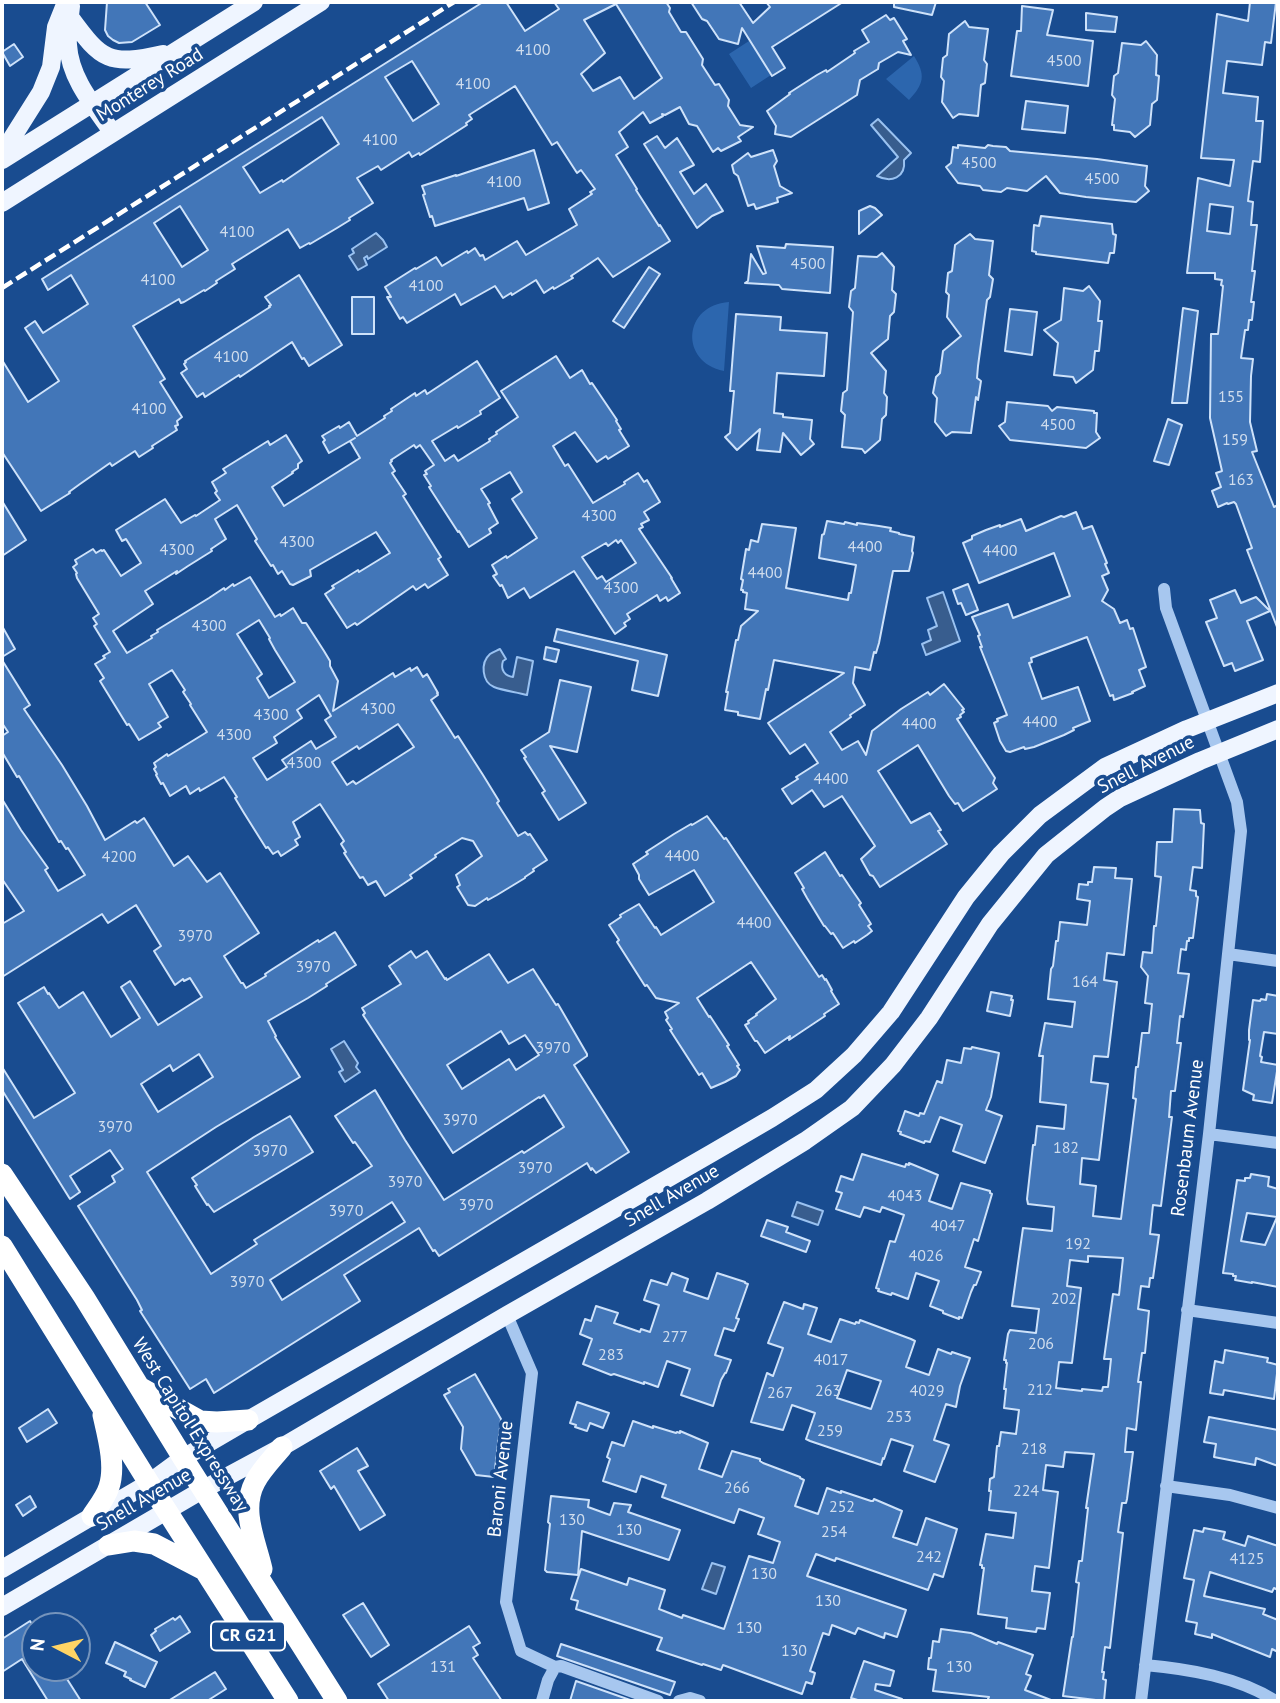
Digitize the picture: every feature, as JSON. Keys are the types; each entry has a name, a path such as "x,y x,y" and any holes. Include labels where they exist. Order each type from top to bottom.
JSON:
{"highway":[{"name":"West Capitol Expressway","path":"2,1174 84,1297 337,1701"},
{"name":"CR G21","path":"2,1246 288,1701"},
{"path":"139,1387 200,1421 248,1420"},
{"path":"92,1516 109,1489 111,1475 104,1419 98,1400"},
{"path":"265,1585 248,1515 255,1482 282,1447"},
{"path":"109,1545 134,1541 154,1544 205,1571"}],"main road":[{"name":"Monterey Road","path":"2,160 254,2"},
{"name":"Monterey Road","path":"2,203 321,2"},
{"path":"69,7 88,42 99,53 110,58 124,61 173,52"},
{"path":"69,7 68,45 72,69 113,133"},
{"path":"2,154 41,92 51,67 56,27 69,7"},
{"name":"Snell Avenue","path":"2,1569 149,1483 183,1458 712,1153 816,1090 854,1055 891,1012 966,897 1001,854 1040,815 1105,766 1208,720 1278,694"},
{"name":"Snell Avenue","path":"2,1607 707,1201 805,1141 852,1108 892,1065 929,1018 990,924 1046,855 1120,798 1220,752 1278,729"}],"street":[{"name":"Rosenbaum Avenue","path":"1141,1701 1209,1134 1241,831 1237,802 1166,608 1164,589"},
{"path":"1228,954 1278,961"},
{"path":"1209,1134 1278,1143"},
{"path":"1187,1310 1278,1323"},
{"name":"Baroni Avenue","path":"507,1315 532,1373 506,1602 521,1651 555,1667"},
{"path":"1166,1486 1230,1495 1278,1508"},
{"path":"1145,1665 1226,1678 1276,1701"},
{"path":"542,1701 555,1667 561,1666 658,1701"},
{"path":"679,1701 690,1698 700,1701"}],"shaded area":[{"path":"749,41 771,75 751,88 729,54"},
{"path":"914,56 922,79 909,100 886,79"},
{"path":"878,119 911,153 904,160 903,171 892,179 877,176 898,157 871,125"},
{"path":"376,233 387,247 368,259 367,256 364,258 367,265 358,270 349,256 354,253 352,249"},
{"path":"729,302 724,371 709,366 699,357 692,334 702,313 714,305"},
{"path":"943,592 960,641 926,655 922,644 931,640 928,630 937,626 927,598"},
{"path":"500,649 506,659 502,664 503,670 510,676 513,677 517,657 533,661 527,695 498,688 487,681 485,662 490,654"},
{"path":"344,1041 358,1063 356,1067 360,1072 345,1082 339,1072 343,1070 331,1049"},
{"path":"797,1202 823,1211 818,1225 792,1216"},
{"path":"712,1563 725,1567 716,1594 702,1589"}],"building":[{"path":"107,2 145,2 160,25 132,42 119,43 108,36 105,30"},
{"path":"483,2 506,2 525,31 559,9 554,2 666,2 681,32 686,32 703,59 702,65 729,100 728,106 740,125 753,127 738,137 741,141 713,152 697,126 689,124 680,107 662,114 663,116 650,123 643,112 619,132 628,147 616,155 670,241 613,277 598,258 571,276 573,278 544,293 536,280 503,298 495,286 461,305 455,294 407,323 403,317 400,319 387,297 391,297 385,287 436,257 442,266 475,248 485,260 517,241 526,255 577,225 569,209 592,194 590,192 595,189 581,170 577,173 557,142 552,145 515,86 469,115 472,119 467,125 420,155 419,153 412,157 409,152 381,170 378,166 357,178 373,203 349,218 350,220 300,248 288,229 232,264 235,269 205,291 181,303 179,299 133,326 165,379 160,382 182,417 175,426 177,430 139,457 135,451 112,466 110,463 41,511 2,452 2,360 28,402 59,381 25,328 35,321 43,333 88,304 71,275 48,290 42,279","holes":["616,4 662,78 634,99 620,77 593,91 581,74 605,53 584,20","412,61 439,104 413,121 385,77","322,117 339,144 283,182 282,180 260,193 243,167","180,206 208,250 182,267 154,223"]},
{"path":"691,2 739,2 753,23 770,7 766,2 843,2 772,47 785,68 772,76 742,28 738,44 719,39"},
{"path":"894,2 936,2 932,15 894,7"},
{"path":"1250,2 1276,2 1271,43 1265,42 1262,65 1227,61 1223,93 1258,97 1256,121 1263,121 1260,162 1253,161 1248,201 1253,202 1251,225 1257,225 1252,271 1255,271 1251,302 1254,302 1252,320 1249,320 1248,330 1245,330 1241,358 1253,359 1250,422 1257,451 1252,452 1274,507 1278,505 1277,627 1247,550 1252,548 1236,504 1227,503 1218,507 1212,491 1221,487 1216,473 1222,471 1210,418 1211,334 1218,334 1222,280 1215,279 1215,273 1187,273 1198,178 1230,186 1234,160 1201,158 1217,14 1248,21","holes":["1210,204 1233,207 1230,234 1207,231"]},
{"path":"1022,6 1053,10 1047,35 1093,41 1088,86 1011,76 1017,31 1021,31"},
{"path":"1086,13 1117,17 1115,32 1086,30"},
{"path":"886,15 890,20 894,18 907,39 903,41 911,55 898,52 879,63 878,69 860,80 857,95 791,137 775,134 776,126 767,111 789,93 826,70 827,72 869,42 862,30"},
{"path":"965,21 969,27 988,29 984,60 987,64 985,83 981,85 978,116 959,114 953,118 942,102 943,58 947,55 949,34"},
{"path":"1146,41 1157,55 1157,100 1152,104 1150,125 1135,137 1130,132 1114,130 1112,125 1114,76 1118,73 1122,43 1141,45"},
{"path":"14,44 23,57 10,66 2,52"},
{"path":"1026,101 1068,106 1065,133 1022,129"},
{"path":"657,136 665,148 677,138 694,165 680,172 694,194 706,184 723,211 697,228 644,144"},
{"path":"958,145 1006,147 1010,151 1147,166 1145,186 1149,191 1136,202 1086,197 1060,193 1046,176 1027,191 1007,188 1001,192 983,190 980,186 958,183 946,167 951,163 953,147 958,148"},
{"path":"534,150 549,203 528,210 524,198 435,226 422,186"},
{"path":"773,150 780,186 792,193 777,198 778,202 756,209 754,204 748,206 732,165 748,153 751,157"},
{"path":"870,206 882,215 859,234 859,211"},
{"path":"1041,216 1112,224 1113,234 1116,235 1114,253 1110,253 1108,263 1036,254 1032,251 1034,225 1039,226"},
{"path":"970,234 975,239 993,241 989,275 993,279 987,300 978,366 977,378 981,381 971,433 952,432 946,436 935,422 937,398 933,393 936,377 940,373 943,351 961,336 947,317 949,295 946,292 955,245"},
{"path":"786,244 833,247 830,293 745,283 748,281 751,254 763,274 766,273 757,246 785,248"},
{"path":"882,253 894,267 892,290 896,294 888,339 871,353 886,371 886,415 882,419 880,440 865,453 862,449 842,447 845,415 841,411 843,393 847,390 853,312 849,307 851,291 855,288 858,256 877,257"},
{"path":"649,267 660,274 624,328 613,321"},
{"path":"299,275 342,345 309,366 292,342 240,377 239,375 205,397 203,393 197,397 181,373 187,369 185,361 270,307 265,297"},
{"path":"1089,286 1100,301 1098,321 1102,321 1099,351 1095,351 1093,370 1076,383 1073,377 1054,375 1058,343 1044,330 1061,320 1064,288 1083,291"},
{"path":"352,297 374,297 374,334 352,334"},
{"path":"1183,308 1198,311 1187,403 1172,403"},
{"path":"1010,309 1037,312 1032,355 1005,351"},
{"path":"736,314 781,317 780,330 827,333 824,376 777,373 774,413 783,414 783,417 812,420 810,439 814,444 801,455 783,433 780,452 757,450 760,429 737,450 725,437 730,433 734,391 730,391"},
{"path":"556,356 570,378 582,370 617,420 621,429 619,430 629,446 608,459 606,456 597,462 575,432 553,446 593,503 638,473 644,482 647,480 660,502 644,512 649,520 641,524 643,527 639,529 680,593 668,601 666,597 660,601 657,595 627,614 630,619 624,623 626,626 615,634 574,571 530,598 524,588 508,598 502,585 500,586 493,576 497,574 492,565 537,538 512,499 522,492 510,472 481,489 498,523 489,529 491,533 469,547 429,487 431,486 424,475 427,474 425,471 434,465 420,445 416,448 414,445 390,463 395,471 392,473 406,494 403,496 441,557 438,559 448,575 428,588 425,584 416,590 413,586 357,625 355,623 347,628 325,594 334,588 332,586 390,553 376,532 310,570 311,576 293,585 282,571 278,574 273,565 271,566 237,505 215,519 226,539 211,549 212,551 145,591 153,604 113,631 127,653 152,638 157,630 224,588 225,590 250,577 275,617 293,608 324,651 338,681 333,711 393,673 395,677 417,667 423,677 427,674 438,693 431,700 483,775 518,836 525,832 530,834 547,860 525,878 497,895 475,906 468,905 457,887 460,885 456,875 482,856 473,841 462,838 435,855 436,857 410,875 412,878 385,896 376,881 368,885 363,877 360,878 344,853 346,852 341,844 344,841 320,804 293,822 300,837 295,840 298,845 281,856 278,851 273,854 266,848 224,777 200,791 199,788 190,794 186,786 170,796 156,775 154,763 207,732 172,670 149,684 168,717 158,723 161,727 139,740 129,724 127,725 100,681 104,678 95,664 110,652 94,626 97,624 93,618 99,614 77,578 73,567 77,564 75,560 93,549 96,553 104,550 121,576 141,563 126,539 122,541 116,530 165,499 181,523 196,516 220,500 212,482 226,473 223,469 268,441 270,445 286,435 302,461 293,473 272,487 284,506 360,458 350,441 355,438 329,453 322,436 349,422 357,436 385,418 391,409 415,393 416,396 425,390 427,394 477,361 500,398 480,411 481,414 432,441 445,461 454,455 458,461 490,441 496,432 518,417 501,391","holes":["621,540 636,563 606,582 602,576 597,579 582,557 606,543 608,546","259,620 295,682 269,698 257,678 262,674 237,634","319,695 331,716 325,720 336,737 316,749 311,741 282,760 287,767 267,780 253,758 277,743 274,737 302,718 297,710","398,724 414,747 356,784 353,781 347,785 332,762 357,746 359,749"]},
{"path":"1007,402 1048,406 1052,411 1057,407 1094,411 1097,413 1096,432 1100,438 1086,448 1010,440 999,426 1005,422"},
{"path":"1168,419 1182,425 1169,465 1154,461"},
{"path":"2,501 26,540 2,556"},
{"path":"1076,512 1083,529 1092,526 1107,563 1105,564 1109,573 1102,576 1108,590 1102,601 1114,609 1120,623 1127,620 1130,629 1133,628 1146,667 1139,670 1145,686 1114,700 1113,695 1110,696 1087,637 1031,658 1032,662 1029,663 1042,699 1078,687 1090,721 1034,747 1006,751 994,723 1007,715 980,647 980,635 972,617 1008,604 1013,618 1070,596 1054,553 979,583 963,543 986,530 1021,519 1026,531"},
{"path":"827,521 891,528 890,531 914,537 909,571 893,571 879,643 870,670 855,667 853,683 865,705 830,732 842,750 858,741 866,755 872,731 901,709 928,692 930,695 944,684 964,709 961,717 957,719 995,778 993,783 997,789 963,811 949,796 918,745 878,771 911,823 930,813 947,844 880,887 861,859 875,846 842,796 824,807 812,790 792,804 782,789 818,763 805,744 790,754 768,723 844,673 774,660 760,719 725,710 736,640 741,626 758,611 745,609 747,593 741,590 746,549 749,550 751,540 758,542 762,524 796,528 786,588 848,600 856,565 819,558"},
{"path":"968,584 978,610 966,615 953,590"},
{"path":"1235,590 1241,603 1256,597 1270,611 1247,621 1263,660 1235,671 1232,663 1224,666 1206,622 1217,618 1210,600"},
{"path":"2,626 15,649 2,657"},
{"path":"557,629 667,655 658,696 632,690 638,661 554,641"},
{"path":"546,647 559,650 556,662 544,659"},
{"path":"2,660 30,705 24,709 62,765 105,840 144,818 174,866 188,856 207,882 220,873 259,933 224,956 246,988 318,940 319,942 335,932 356,965 326,984 327,986 268,1021 300,1077 147,1172 211,1274 257,1244 254,1240 372,1166 335,1116 375,1090 444,1200 564,1127 544,1095 453,1153 363,1015 365,1013 362,1008 401,984 389,966 411,951 416,958 427,951 447,980 489,954 508,983 533,969 556,1005 558,1004 587,1054 574,1065 629,1152 596,1173 587,1163 439,1256 419,1228 344,1275 360,1301 214,1393 206,1379 190,1389 78,1206 115,1182 112,1176 123,1169 110,1150 70,1176 80,1192 70,1199 2,1090 2,1067 34,1118 75,1093 18,1003 44,987 59,1008 83,992 111,1037 140,1018 121,987 130,981 158,1025 202,997 190,978 175,985 154,951 161,946 136,905 108,923 102,914 2,977 2,924 24,911 2,879 2,799 48,868 45,870 58,891 85,875 68,848 59,842 2,752 2,736 8,732 2,723","holes":["501,1031 509,1044 525,1035 539,1055 516,1070 509,1059 462,1089 447,1065","199,1054 213,1077 158,1112 141,1084 170,1065 173,1071","392,1202 405,1222 282,1300 270,1280"]},
{"path":"560,680 591,687 577,752 550,746 586,803 559,820 521,750 549,732"},
{"path":"1174,809 1200,810 1201,823 1204,824 1202,868 1193,867 1190,890 1196,891 1198,897 1193,938 1187,941 1186,950 1181,949 1178,973 1189,974 1183,1017 1180,1016 1177,1043 1181,1043 1175,1091 1171,1091 1169,1117 1172,1117 1161,1206 1153,1205 1150,1234 1159,1235 1153,1278 1150,1278 1149,1287 1141,1286 1138,1309 1149,1311 1145,1353 1142,1353 1138,1382 1141,1382 1136,1430 1127,1428 1125,1452 1133,1452 1127,1499 1126,1503 1122,1503 1118,1532 1123,1533 1110,1648 1105,1647 1102,1672 1103,1679 1106,1680 1104,1701 1063,1696 1073,1637 1079,1583 1076,1582 1079,1561 1082,1561 1094,1454 1065,1452 1063,1467 1046,1465 1043,1490 1058,1492 1049,1568 1035,1566 1032,1591 1050,1593 1045,1629 1037,1628 1036,1632 1006,1628 1007,1618 978,1614 984,1568 980,1565 986,1534 1013,1538 1016,1513 989,1510 989,1491 990,1479 994,1477 1001,1432 1016,1434 1019,1410 1004,1408 1007,1363 1004,1360 1008,1334 1010,1330 1036,1333 1039,1309 1012,1306 1023,1228 1052,1231 1054,1207 1028,1204 1027,1199 1037,1126 1064,1129 1066,1105 1040,1102 1043,1056 1039,1056 1045,1023 1072,1027 1075,1002 1048,999 1060,922 1087,925 1090,901 1077,899 1079,884 1088,885 1088,882 1092,882 1094,867 1116,868 1115,878 1132,879 1124,955 1107,953 1104,980 1117,982 1108,1057 1094,1056 1091,1082 1108,1084 1099,1160 1082,1158 1080,1184 1096,1186 1093,1216 1121,1219 1136,1099 1133,1098 1136,1067 1142,1033 1149,1033 1152,1004 1145,1003 1148,976 1141,967 1143,952 1152,953 1156,926 1161,877 1155,876 1157,842 1172,842","holes":["1088,1256 1123,1258 1119,1295 1113,1294 1104,1359 1111,1359 1108,1387 1103,1387 1102,1391 1056,1388 1059,1362 1072,1363 1081,1288 1067,1286 1070,1260 1088,1262"]},
{"path":"707,816 724,839 726,838 819,977 822,975 826,979 839,1004 789,1040 790,1036 765,1053 745,1025 776,999 751,962 697,998 729,1045 727,1046 740,1070 736,1076 711,1088 702,1073 699,1075 666,1020 668,1018 665,1012 679,1003 656,998 647,985 645,986 609,925 639,904 661,935 714,902 694,870 649,895 633,864 648,854 646,852"},
{"path":"825,852 861,903 859,905 871,924 868,926 872,931 843,948 833,933 824,926 795,873"},
{"path":"991,992 1012,996 1010,1016 987,1011"},
{"path":"1267,994 1278,996 1278,1034 1264,1032 1260,1056 1261,1062 1278,1065 1272,1103 1253,1100 1254,1095 1243,1090 1253,1000 1266,1000"},
{"path":"972,1047 999,1053 986,1110 1002,1116 985,1163 953,1151 962,1125 940,1117 930,1142 924,1143 898,1131 905,1111 919,1116 920,1113 924,1114 937,1081 942,1083 947,1060 961,1063 964,1048"},
{"path":"290,1116 313,1152 214,1212 192,1178"},
{"path":"862,1154 905,1167 909,1163 938,1175 929,1201 952,1209 961,1183 990,1191 992,1194 978,1241 974,1239 965,1267 981,1272 962,1318 930,1306 939,1281 916,1273 908,1299 878,1291 876,1288 890,1241 895,1242 904,1215 882,1207 880,1212 864,1207 860,1217 836,1209 842,1193 836,1191 841,1176 853,1180"},
{"path":"1251,1174 1269,1177 1268,1186 1278,1189 1278,1287 1235,1280 1236,1276 1233,1274 1223,1273 1237,1180 1245,1181 1245,1178 1250,1178","holes":["1247,1213 1277,1217 1265,1245 1241,1241"]},
{"path":"767,1220 788,1227 786,1232 810,1241 806,1252 761,1236"},
{"path":"672,1273 688,1279 684,1291 708,1299 717,1273 748,1284 735,1329 724,1328 715,1355 731,1360 713,1406 681,1395 690,1369 667,1361 658,1387 611,1375 583,1364 592,1339 580,1334 585,1319 591,1321 596,1306 618,1313 614,1323 640,1332 641,1329 650,1332 659,1305 644,1300 651,1280 667,1285"},
{"path":"784,1302 803,1309 804,1304 817,1308 808,1334 831,1342 840,1319 855,1324 860,1320 915,1341 906,1367 929,1375 938,1349 970,1358 956,1407 946,1404 934,1440 949,1445 935,1482 904,1471 913,1446 891,1439 881,1465 806,1439 815,1413 792,1405 783,1430 751,1422 767,1373 773,1376 783,1348 768,1343","holes":["847,1370 881,1381 871,1409 837,1398"]},
{"path":"1225,1350 1268,1358 1267,1362 1278,1365 1274,1399 1224,1390 1223,1395 1210,1393 1215,1361 1223,1363"},
{"path":"475,1374 501,1419 494,1477 476,1475 461,1449 463,1427 444,1395 450,1392 448,1389"},
{"path":"577,1402 609,1413 603,1428 590,1423 587,1431 570,1423"},
{"path":"48,1409 57,1423 27,1442 19,1428"},
{"path":"1209,1417 1278,1430 1278,1466 1256,1458 1255,1465 1214,1457 1216,1444 1204,1442"},
{"path":"633,1421 676,1433 680,1431 708,1443 699,1469 722,1477 732,1451 760,1459 763,1463 800,1477 804,1480 795,1506 818,1514 827,1488 871,1501 874,1499 902,1511 893,1537 917,1545 926,1518 957,1529 943,1577 934,1574 928,1590 836,1558 835,1561 816,1554 807,1576 906,1610 897,1637 885,1633 884,1638 858,1628 855,1634 832,1625 829,1635 823,1633 810,1671 815,1673 812,1684 806,1682 802,1694 723,1665 721,1670 657,1650 662,1638 576,1609 578,1601 571,1599 581,1569 627,1585 629,1578 665,1590 659,1609 724,1629 749,1556 773,1563 780,1542 758,1534 764,1518 739,1509 734,1523 662,1497 666,1485 641,1476 636,1492 603,1481 612,1442 624,1446"},
{"path":"357,1448 368,1466 358,1471 385,1515 360,1530 334,1486 331,1489 320,1471"},
{"path":"30,1496 36,1507 23,1516 16,1505"},
{"path":"551,1496 589,1500 588,1507 610,1515 614,1503 631,1505 628,1512 680,1530 669,1560 582,1531 578,1575 547,1572 545,1570"},
{"path":"1204,1528 1225,1532 1223,1539 1245,1546 1248,1536 1278,1546 1278,1590 1274,1588 1272,1592 1210,1572 1204,1596 1265,1609 1263,1614 1278,1620 1278,1652 1272,1649 1270,1657 1212,1634 1212,1638 1195,1634 1197,1623 1186,1621 1194,1580 1184,1578 1194,1530 1203,1532"},
{"path":"363,1603 389,1645 371,1657 343,1615"},
{"path":"180,1616 190,1632 160,1651 151,1635 155,1629"},
{"path":"469,1626 480,1643 473,1647 478,1655 473,1658 502,1701 389,1701 378,1684"},
{"path":"21,1627 21,1660 2,1672 2,1639"},
{"path":"941,1629 971,1633 1033,1655 1026,1674 1031,1676 1025,1690 1051,1701 987,1701 989,1697 933,1691 936,1670 928,1669 929,1658 933,1641 939,1642"},
{"path":"115,1642 157,1662 145,1687 124,1676 126,1672 106,1663"},
{"path":"561,1644 675,1682 670,1695 557,1656"},
{"path":"864,1661 894,1671 890,1686 876,1684 875,1690 902,1699 901,1701 861,1701 851,1698"},
{"path":"215,1672 226,1689 207,1701 168,1701"},
{"path":"576,1681 633,1701 570,1701"},
{"path":"36,1682 69,1682 81,1701 48,1701"}],"railway":[{"path":"2,288 454,2"}]}
